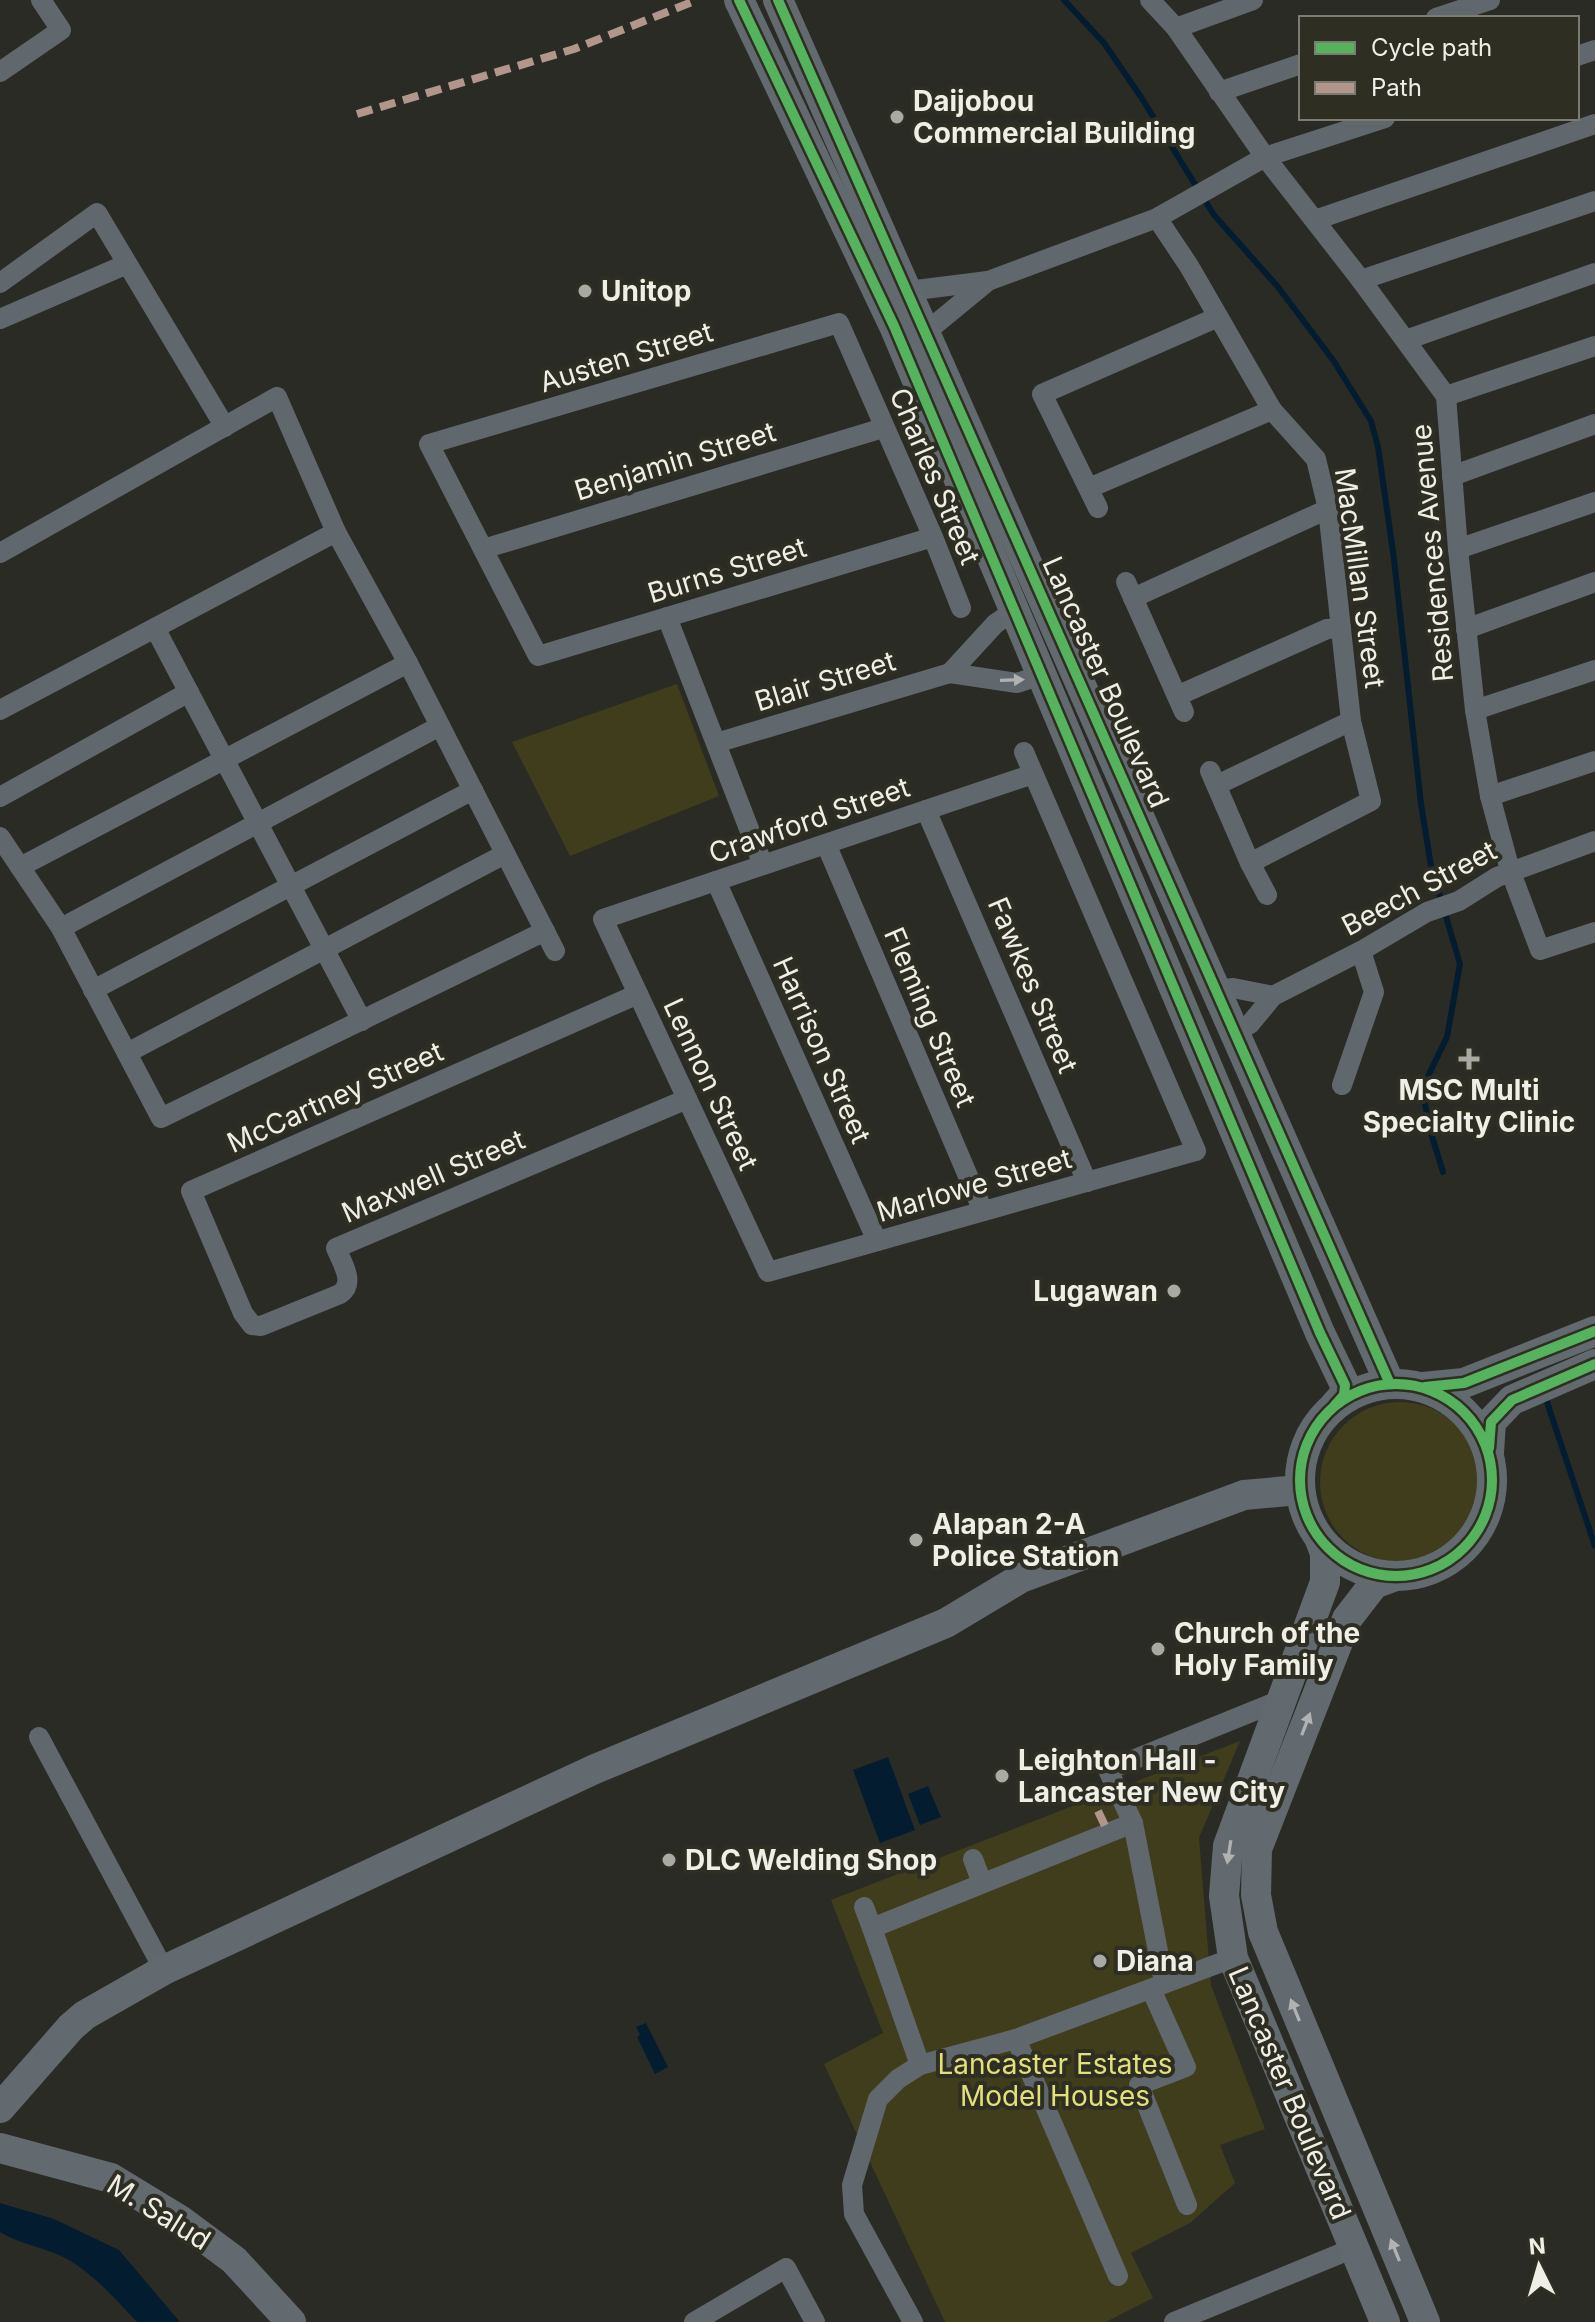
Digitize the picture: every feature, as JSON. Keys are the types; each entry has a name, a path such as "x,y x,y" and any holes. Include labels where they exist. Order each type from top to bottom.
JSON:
{"main road":[{"name":"Lancaster Boulevard","path":"739,0 894,326 1320,1333 1345,1385 1344,1395 1335,1405"},
{"name":"Lancaster Boulevard","path":"778,0 1390,1384"},
{"path":"1595,1331 1464,1383 1422,1387 1390,1384 1352,1394 1335,1405 1319,1422 1306,1443 1300,1466 1299,1490 1306,1516 1320,1540 1334,1555 1372,1574 1393,1577 1419,1574 1443,1565 1464,1549 1480,1529 1490,1504 1493,1478 1489,1452 1491,1422 1512,1400 1595,1364"},
{"path":"1422,1387 1452,1401 1475,1423 1489,1452"},
{"path":"0,2108 85,2015 164,1970 595,1769 946,1623 1021,1578 1244,1495 1299,1490"},
{"name":"Lancaster Boulevard","path":"1320,1540 1325,1553 1325,1582 1228,1846 1224,1896 1233,1958 1385,2322"},
{"name":"Lancaster Boulevard","path":"1393,1577 1374,1584 1347,1619 1257,1849 1256,1895 1263,1932 1425,2322"},
{"name":"M. Salud","path":"0,2148 111,2178 180,2220 234,2260 291,2322"}],"street":[{"path":"0,72 61,30 41,0"},
{"name":"Residences Avenue","path":"1150,0 1176,28 1265,157 1446,396 1475,710 1504,874 1540,950 1595,932"},
{"path":"1176,28 1253,0"},
{"path":"1442,16 1490,0"},
{"path":"1219,92 1299,65"},
{"path":"908,291 988,281 1157,218 1265,157 1379,120"},
{"path":"1315,220 1595,124"},
{"path":"1361,280 1595,201"},
{"path":"0,283 97,213 225,427"},
{"name":"MacMillan Street","path":"1157,218 1272,410 1316,459 1328,509 1351,721 1371,801 1250,863"},
{"path":"0,319 127,264"},
{"path":"1406,340 1595,273"},
{"path":"926,332 988,281"},
{"path":"1098,508 1042,394 1218,317"},
{"name":"Charles Street","path":"839,323 961,608"},
{"name":"Austen Street","path":"483,549 429,444 839,323"},
{"path":"1446,396 1595,346"},
{"path":"0,553 277,397 336,532 408,663 555,951"},
{"path":"1089,488 1272,410"},
{"path":"1452,476 1595,424"},
{"name":"Benjamin Street","path":"483,549 883,428"},
{"path":"1458,549 1595,502"},
{"path":"1328,509 1129,590 1180,704 1327,629 1341,628"},
{"path":"0,710 336,532"},
{"name":"Burns Street","path":"483,549 538,656 933,537"},
{"path":"1466,629 1595,582"},
{"path":"950,673 995,624 1015,610"},
{"path":"667,617 763,865"},
{"path":"155,628 362,1021"},
{"path":"20,867 408,663"},
{"path":"1475,710 1595,670"},
{"name":"Blair Street","path":"716,743 950,673 1017,683 1042,675"},
{"path":"0,797 189,692"},
{"path":"1267,895 1213,778 1351,721"},
{"path":"61,928 440,726"},
{"path":"1024,752 1033,774"},
{"path":"1490,796 1595,761"},
{"name":"Crawford Street","path":"603,919 1033,774"},
{"name":"Marlowe Street","path":"768,1272 1196,1151 1033,774"},
{"path":"93,990 473,790"},
{"name":"Fawkes Street","path":"926,810 1087,1182"},
{"path":"0,837 61,928 161,1118 545,931"},
{"name":"Beech Street","path":"1235,1032 1250,1024 1273,996 1361,951 1427,912 1459,901 1504,874 1595,841"},
{"name":"Fleming Street","path":"826,844 983,1211"},
{"path":"127,1053 505,854"},
{"name":"Harrison Street","path":"716,881 877,1241"},
{"name":"Lennon Street","path":"603,919 768,1272"},
{"path":"1342,1085 1374,992 1361,951"},
{"path":"1216,990 1233,988 1273,996"},
{"name":"McCartney Street","path":"252,1325 243,1313 191,1191 638,994"},
{"name":"Maxwell Street","path":"252,1325 271,1323 346,1290 347,1276 336,1248 687,1099"},
{"path":"1187,2205 1139,2085 1186,2067 1158,1986 1133,1823 1108,1770 1281,1700"},
{"path":"39,1737 164,1970"},
{"path":"872,1928 1133,1823"},
{"path":"973,1859 982,1883"},
{"path":"864,1907 920,2065"},
{"path":"913,2322 854,2214 852,2185 878,2099 898,2079 920,2065 1016,2039 1233,1958"},
{"path":"1016,2039 1118,2276"},
{"path":"1174,2322 1354,2248"},
{"path":"694,2322 786,2268 815,2322"}],"green space":[{"path":"677,684 719,796 570,856 512,742"},
{"path":"1400,1402 1431,1408 1457,1425 1474,1451 1480,1482 1474,1513 1457,1539 1431,1556 1400,1562 1369,1556 1343,1539 1326,1513 1320,1482 1326,1451 1343,1425 1369,1408"},
{"name":"Lancaster Estates Model Houses","path":"1240,1741 1199,1838 1211,1985 1265,2129 1220,2145 1235,2183 1190,2223 1131,2253 1153,2298 1106,2322 945,2322 824,2064 883,2033 831,1900"}],"water":[{"path":"888,1757 915,1830 880,1843 853,1770"},
{"path":"928,1786 941,1817 920,1825 908,1794"},
{"path":"646,2023 668,2067 655,2074 637,2037 640,2035 636,2027"},
{"path":"0,2203 54,2219 119,2250 180,2322 137,2322 104,2287 75,2264 0,2232"}],"waterway":[{"path":"1064,0 1104,43 1214,215 1278,287 1333,360 1371,421 1378,447 1394,559 1421,804 1431,866 1460,964 1447,1037 1428,1076 1424,1099 1443,1172"},
{"path":"1544,1393 1595,1546"}],"marked path":[{"path":"357,114 574,49 697,0"},
{"path":"1098,1811 1108,1832"}],"cycle path":[{"path":"739,0 894,326 1320,1333 1345,1385 1344,1395 1335,1405"},
{"path":"778,0 1390,1384"},
{"path":"1425,1387 1464,1383 1595,1331"},
{"path":"1489,1448 1491,1422 1512,1400 1595,1364"},
{"path":"1396,1384 1433,1391 1464,1412 1485,1443 1492,1480 1485,1517 1464,1548 1433,1569 1396,1576 1359,1569 1328,1548 1307,1517 1300,1480 1307,1443 1328,1412 1359,1391 1396,1384"}],"place":[{"name":"Daijobou Commercial Building","path":"897,117"},
{"name":"Unitop","path":"585,291"},
{"name":"MSC Multi Specialty Clinic","path":"1469,1059"},
{"name":"Lugawan","path":"1174,1291"},
{"name":"Alapan 2-A Police Station","path":"916,1540"},
{"name":"Church of the Holy Family","path":"1158,1649"},
{"name":"Leighton Hall - Lancaster New City","path":"1002,1776"},
{"name":"DLC Welding Shop","path":"669,1860"},
{"name":"Diana","path":"1100,1961"}]}
